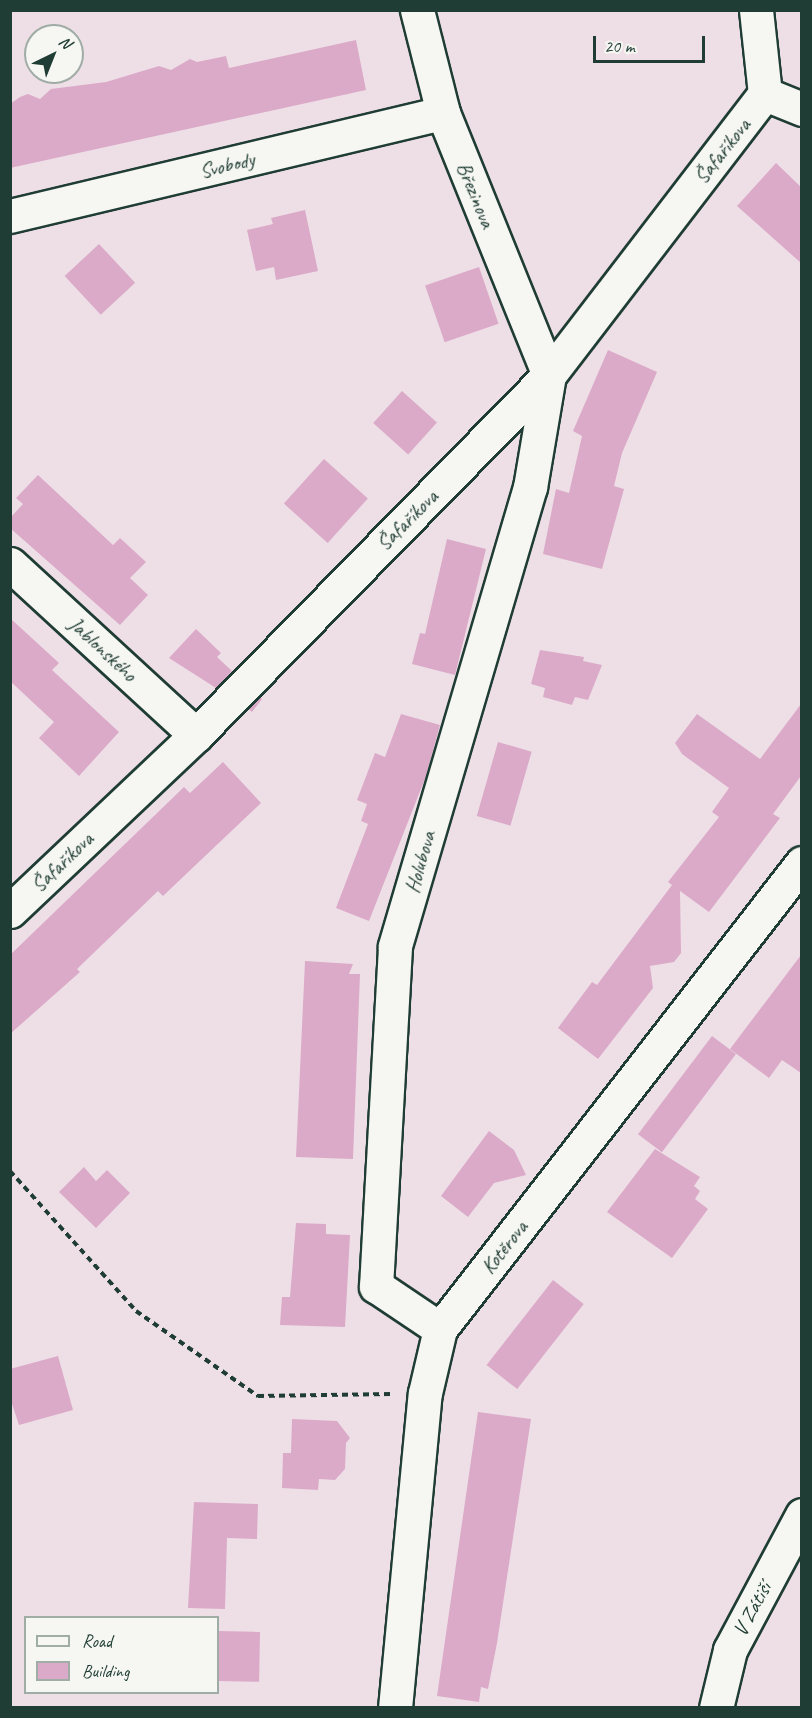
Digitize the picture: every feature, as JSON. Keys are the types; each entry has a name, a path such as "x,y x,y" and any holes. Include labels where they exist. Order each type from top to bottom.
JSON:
{"street":[{"name":"Březinova","path":"417,10 442,113 549,375"},
{"path":"756,10 765,94 801,109"},
{"name":"Šafaříkova","path":"10,911 196,735 549,375 765,94"},
{"name":"Svobody","path":"10,216 442,113"},
{"name":"Holubova","path":"440,1329 376,1286 395,947 530,487 549,375"},
{"name":"Jablonského","path":"10,564 196,735"},
{"name":"Kotěrova","path":"395,1707 425,1393 440,1329 801,863"},
{"name":"V Zátiší","path":"716,1707 730,1650 801,1515"}],"path":[{"path":"10,1170 136,1311 258,1396 425,1393"}],"building":[{"path":"356,40 366,90 10,168 10,104 28,94 40,99 51,89 106,82 159,66 171,70 190,59 197,62 226,56 229,68"},
{"path":"776,163 801,187 801,263 737,206"},
{"path":"305,210 318,271 276,280 274,267 256,271 247,230 273,224 271,218"},
{"path":"99,244 135,283 101,315 65,276"},
{"path":"479,267 499,324 445,342 425,286"},
{"path":"608,350 657,372 622,453 614,486 624,489 602,569 543,554 556,489 569,493 582,436 573,431"},
{"path":"402,391 437,422 408,454 373,423"},
{"path":"324,459 368,498 328,543 284,504"},
{"path":"38,475 113,545 120,538 146,562 130,578 148,595 120,625 10,528 10,518 23,504 16,498"},
{"path":"447,539 486,549 455,675 412,664 420,633 425,634"},
{"path":"10,618 59,663 52,670 119,732 79,776 39,738 54,722 10,681"},
{"path":"196,629 221,653 217,657 232,671 216,688 169,658"},
{"path":"540,650 584,657 583,661 602,665 588,700 575,697 572,705 543,697 545,688 531,684"},
{"path":"260,697 262,699 252,712 248,709"},
{"path":"801,704 801,776 773,814 780,818 709,912 680,891 681,953 674,962 650,966 653,988 598,1059 558,1028 592,982 597,985 672,885 668,882 719,817 712,812 729,788 682,754 675,743 697,714 760,759"},
{"path":"401,714 440,725 426,776 369,921 336,908 368,824 361,821 367,804 357,800 375,753 385,757"},
{"path":"498,742 532,752 510,826 477,816"},
{"path":"223,762 261,803 163,896 158,891 77,969 80,972 10,1034 10,955 184,787 190,793"},
{"path":"801,955 801,1073 782,1060 769,1078 730,1049"},
{"path":"305,961 353,964 349,974 360,974 353,1159 296,1157"},
{"path":"712,1036 736,1054 662,1152 638,1134"},
{"path":"489,1131 514,1150 526,1175 494,1183 468,1217 441,1196"},
{"path":"655,1149 700,1177 694,1186 700,1191 695,1199 708,1209 672,1258 607,1212"},
{"path":"84,1167 96,1181 107,1170 130,1193 96,1228 59,1192"},
{"path":"296,1223 326,1224 326,1234 350,1235 345,1327 280,1325 282,1297 290,1297"},
{"path":"553,1280 584,1304 517,1389 487,1365"},
{"path":"58,1356 73,1410 19,1425 10,1398 10,1369"},
{"path":"478,1412 531,1419 497,1643 488,1689 481,1687 479,1702 437,1696"},
{"path":"292,1419 337,1421 350,1438 346,1443 345,1469 335,1480 319,1479 318,1490 282,1488 283,1453 291,1453"},
{"path":"194,1502 258,1504 257,1539 227,1538 225,1609 188,1608"},
{"path":"219,1631 260,1632 259,1682 219,1681"}]}
